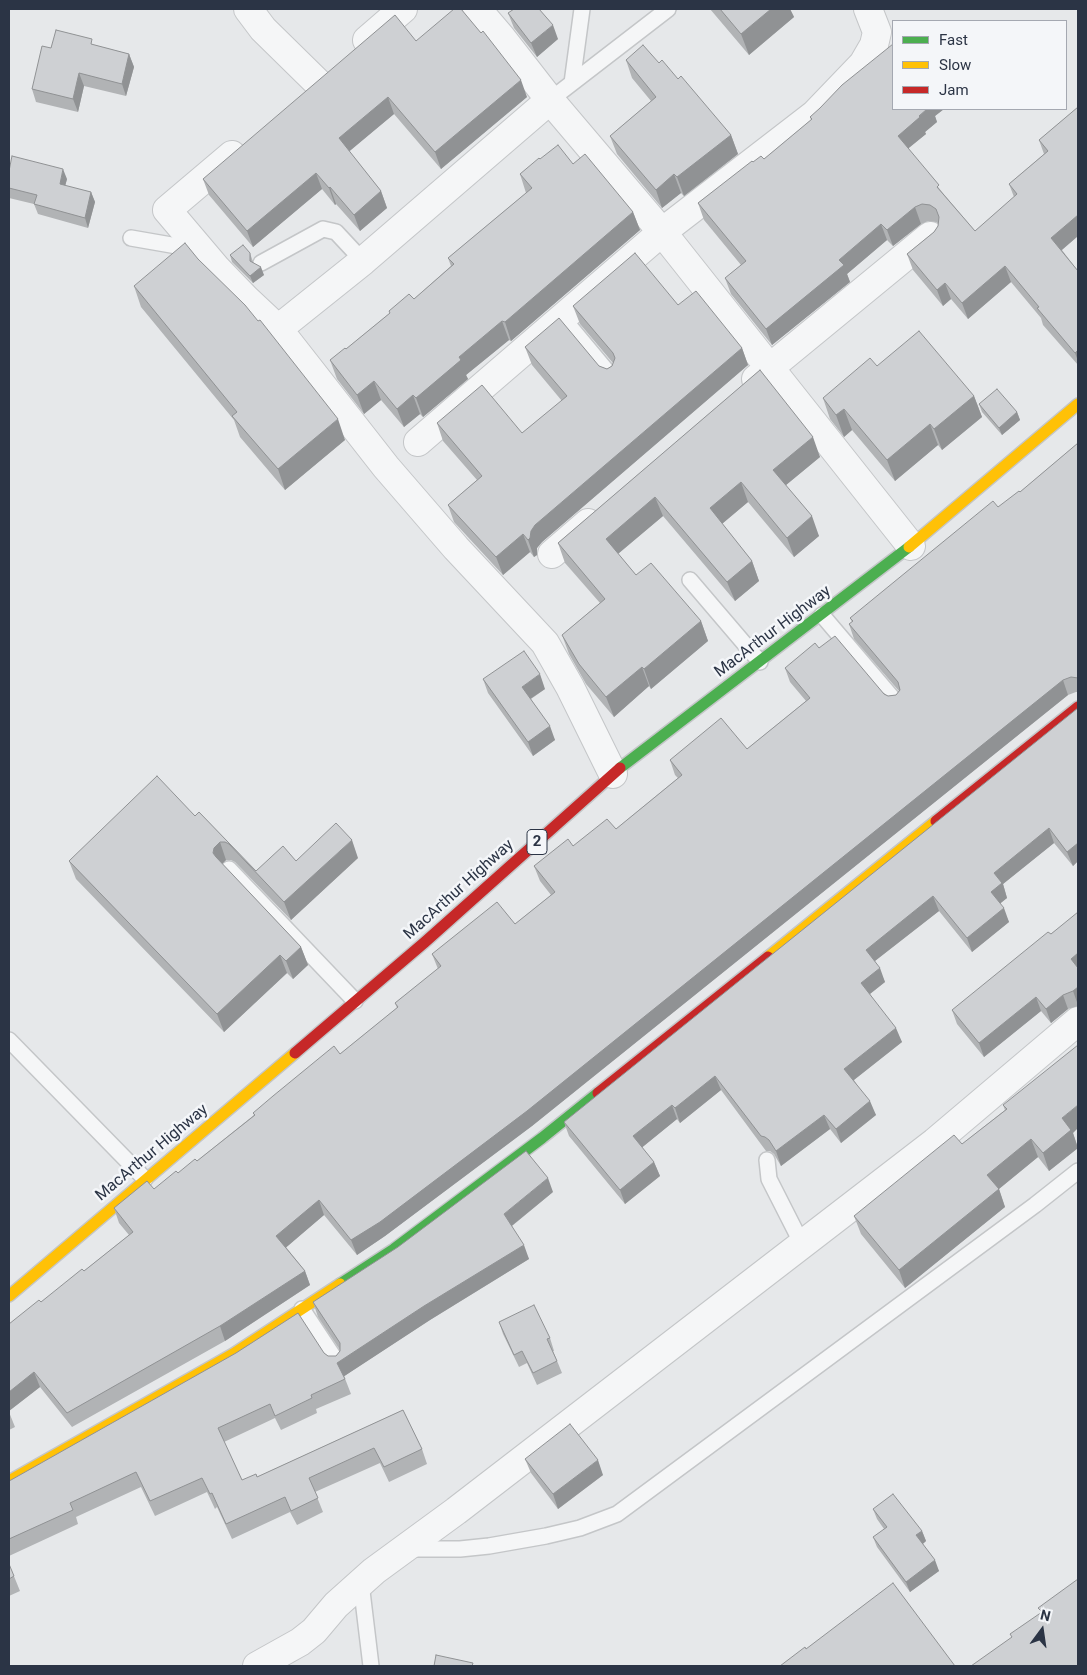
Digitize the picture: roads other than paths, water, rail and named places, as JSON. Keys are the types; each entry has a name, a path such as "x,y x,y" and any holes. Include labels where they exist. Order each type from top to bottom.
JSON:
{"main road":[{"name":"MacArthur Highway","path":"9,1296 425,942 613,774 911,546 1078,404"},
{"path":"9,1481 233,1354 394,1249 542,1138 1078,707"}],"street":[{"path":"248,9 311,90 403,9"},
{"path":"476,9 662,232 911,546"},
{"path":"418,442 662,232 814,114 863,64 874,45 878,32 868,9"},
{"path":"278,329 363,261 550,100"},
{"path":"250,140 167,210 201,251 246,299 278,329 386,467 456,548 545,643 570,687 613,774"},
{"path":"739,393 930,236"},
{"path":"552,554 604,509"},
{"path":"257,1666 300,1642 314,1631 336,1605 361,1583 456,1512 935,1142 1078,1021"}],"lane":[{"path":"572,83 582,9"},
{"path":"550,100 668,9"},
{"path":"261,263 323,229 336,232 363,261"},
{"path":"131,238 201,251"},
{"path":"562,318 612,377"},
{"path":"690,580 760,662"},
{"path":"822,615 896,702"},
{"path":"229,869 355,1002"},
{"path":"9,1040 145,1179"},
{"path":"767,1160 769,1179 802,1244"},
{"path":"404,1549 460,1549 489,1546 571,1530 616,1514 1035,1205 1078,1171"},
{"path":"302,1309 337,1362"},
{"path":"361,1583 371,1666"}]}
